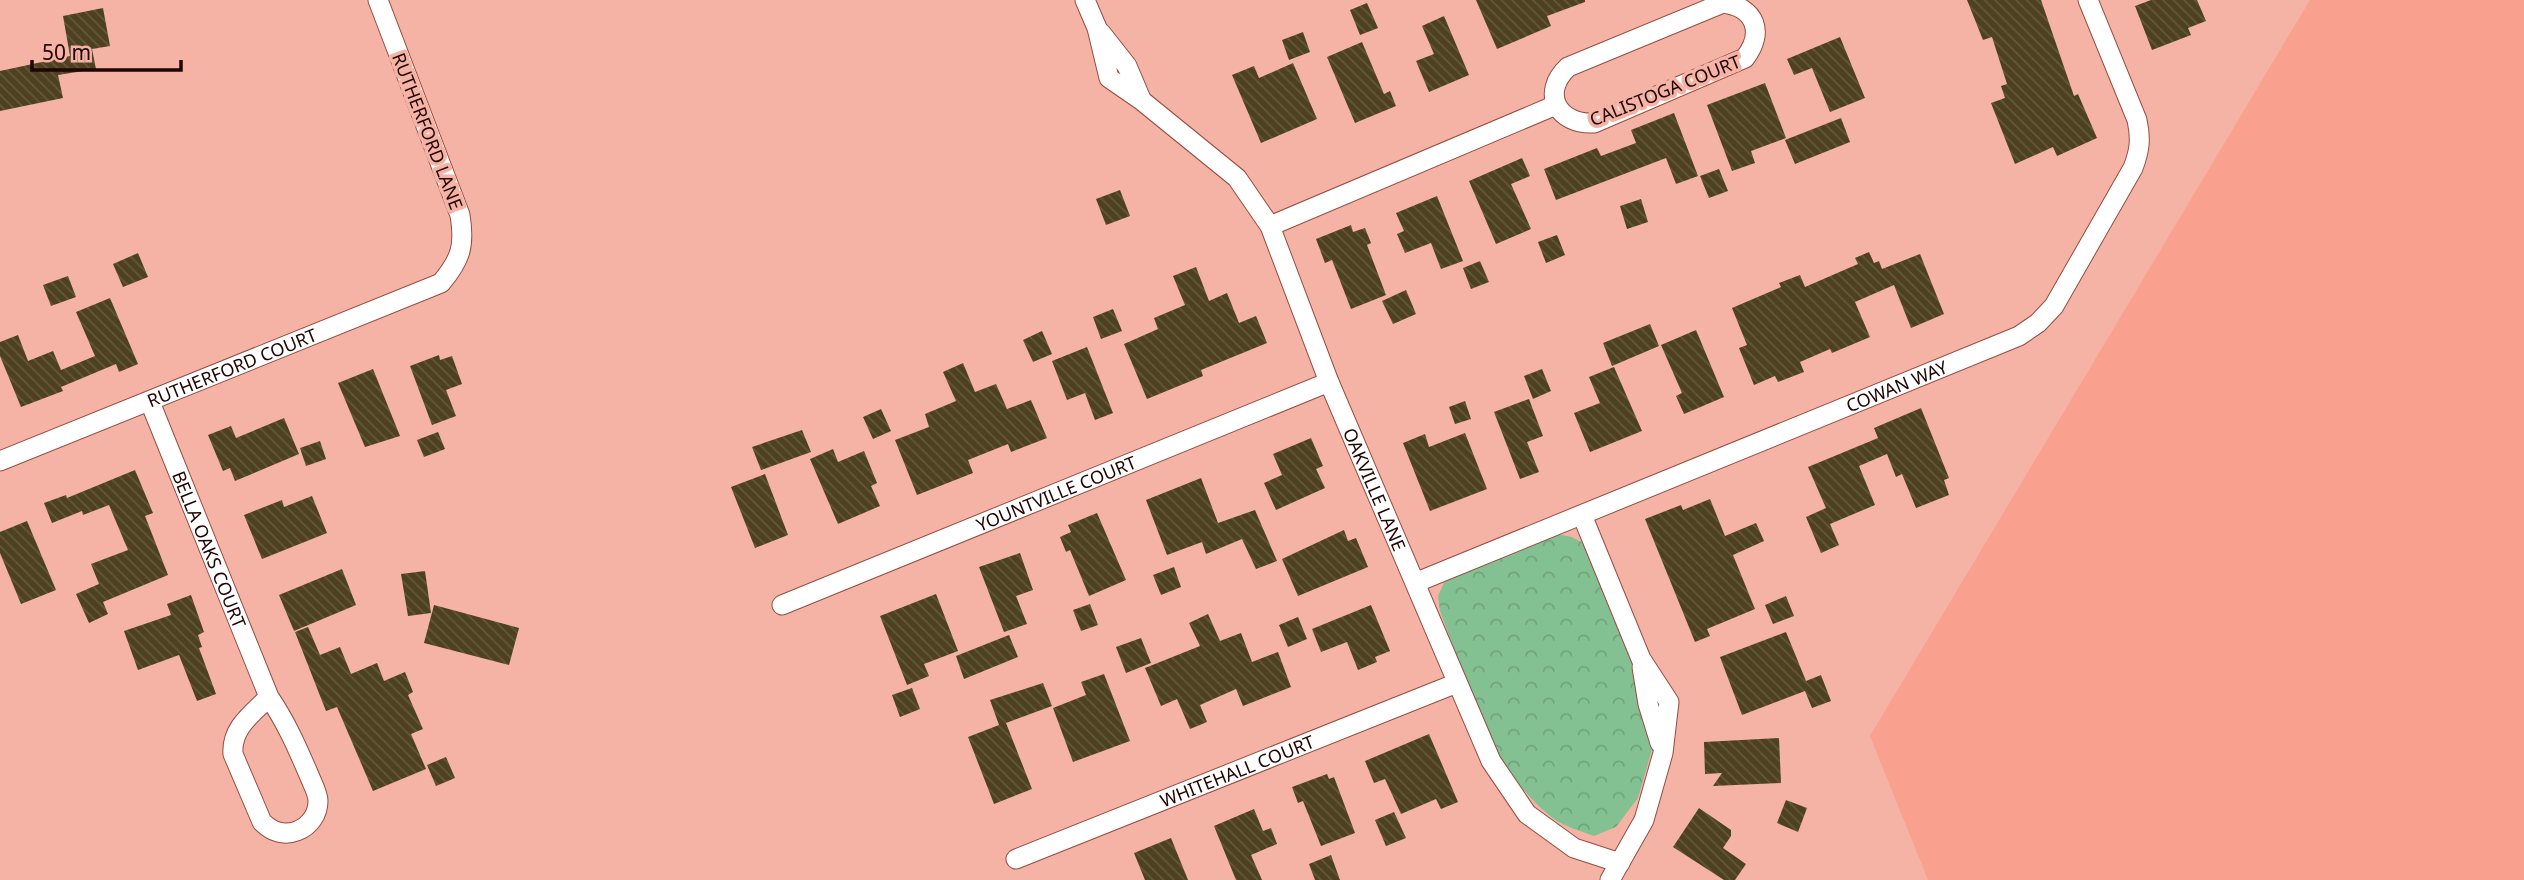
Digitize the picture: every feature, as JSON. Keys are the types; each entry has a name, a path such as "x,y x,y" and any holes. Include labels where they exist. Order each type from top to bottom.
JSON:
{"street":[{"name":"RUTHERFORD LANE","path":"378,0 460,215 462,248 456,264"},
{"name":"OAKVILLE LANE","path":"1086,0 1097,28 1109,78 1142,100 1237,178 1270,226 1329,382 1491,761 1527,814 1574,848 1615,872"},
{"name":"COWAN WAY","path":"1416,582 2019,336 2038,323 2054,306 2133,168 2139,152 2141,136 2137,120 2088,0"},
{"name":"CALISTOGA COURT","path":"1723,3 1737,5 1748,12 1754,23 1756,34 1753,48 1745,58 1594,123 1581,124 1567,118 1556,105 1555,87 1568,67 1689,16 1723,3"},
{"path":"1270,226 1556,105"},
{"name":"RUTHERFORD COURT","path":"0,461 441,283 456,264"},
{"name":"YOUNTVILLE COURT","path":"782,606 1329,382"},
{"name":"BELLA OAKS COURT","path":"150,402 269,697 289,726 318,799 316,813 311,821 303,829 294,832 281,833 262,822 233,754 232,741 237,731 269,697"},
{"path":"1582,515 1641,659 1669,702 1663,752 1644,820 1615,872"},
{"name":"WHITEHALL COURT","path":"1016,859 1457,683"}],"shaded area":[{"path":"2310,0 2524,0 2524,880 1928,880 1870,736"}],"green space":[{"path":"1551,533 1572,537 1587,545 1633,663 1653,746 1638,798 1616,827 1594,836 1554,819 1513,777 1497,751 1471,696 1440,611 1438,596 1447,576"}],"building":[{"path":"1476,0 1585,2 1547,16 1551,26 1497,49"},
{"path":"1967,0 2041,0 2074,96 2078,94 2097,138 2057,156 2053,147 2015,164 1991,103 2005,98 2001,86 2007,84 1992,37 1983,40"},
{"path":"2151,0 2197,0 2206,21 2188,28 2191,35 2152,50 2135,6"},
{"path":"1367,3 1378,28 1360,35 1350,10"},
{"path":"103,8 110,46 92,49 96,69 58,75 63,98 0,111 0,71 70,56 63,16"},
{"path":"1444,16 1469,75 1429,92 1416,61 1434,54 1422,26"},
{"path":"1303,32 1310,52 1289,60 1282,40"},
{"path":"1840,37 1865,98 1830,112 1812,68 1794,75 1787,59"},
{"path":"1362,42 1384,94 1390,91 1396,106 1355,123 1327,57"},
{"path":"1293,63 1317,119 1261,143 1232,75 1254,66 1259,78"},
{"path":"1765,83 1786,138 1751,151 1755,163 1732,171 1707,105"},
{"path":"1674,113 1698,176 1676,184 1666,158 1556,200 1544,169 1597,148 1601,156 1636,143 1631,130"},
{"path":"1841,118 1850,142 1795,164 1785,140"},
{"path":"1522,158 1530,176 1511,184 1531,229 1496,244 1469,181"},
{"path":"1719,169 1728,191 1709,198 1700,176"},
{"path":"1120,190 1130,216 1106,225 1096,199"},
{"path":"1437,196 1463,261 1441,269 1431,243 1405,253 1397,234 1404,231 1396,213"},
{"path":"1641,199 1648,222 1627,229 1620,206"},
{"path":"1351,225 1353,232 1365,228 1371,243 1367,245 1386,295 1351,309 1332,260 1325,263 1316,239"},
{"path":"1557,235 1565,255 1546,263 1538,242"},
{"path":"1869,252 1874,263 1879,261 1882,269 1920,254 1944,314 1911,328 1894,285 1855,302 1870,337 1832,353 1830,349 1800,362 1804,372 1778,382 1775,376 1754,385 1739,348 1747,345 1732,308 1781,287 1779,283 1800,275 1805,287 1858,264 1855,258"},
{"path":"138,253 148,277 123,287 113,264"},
{"path":"1480,261 1489,282 1471,289 1463,268"},
{"path":"1196,267 1209,301 1227,293 1239,323 1256,316 1267,343 1201,370 1203,376 1147,399 1124,344 1158,329 1154,318 1185,305 1173,276"},
{"path":"68,276 76,297 51,306 43,285"},
{"path":"1406,290 1416,314 1393,324 1382,301"},
{"path":"110,298 138,364 119,372 116,364 61,387 63,391 21,407 0,356 0,342 18,335 28,361 53,351 61,370 95,356 76,312"},
{"path":"1113,309 1122,331 1101,339 1093,317"},
{"path":"1650,324 1659,346 1612,366 1603,343"},
{"path":"1696,330 1724,397 1684,414 1676,396 1682,393 1661,345"},
{"path":"1042,331 1052,354 1033,362 1023,340"},
{"path":"1087,347 1113,413 1095,420 1085,393 1067,400 1052,361"},
{"path":"439,355 440,360 452,356 462,384 446,390 456,416 432,425 410,366"},
{"path":"963,363 975,392 996,384 1007,409 1031,400 1047,438 1011,452 1008,444 968,460 973,473 917,495 895,440 929,427 925,414 956,401 943,372"},
{"path":"1614,367 1642,431 1590,452 1574,413 1600,403 1589,377"},
{"path":"373,369 400,436 365,447 338,383"},
{"path":"1542,369 1551,391 1533,399 1524,376"},
{"path":"1529,399 1543,436 1527,442 1539,472 1520,479 1494,412"},
{"path":"1465,401 1471,419 1455,424 1449,407"},
{"path":"1921,408 1949,478 1944,480 1949,495 1916,508 1902,474 1896,477 1887,454 1859,466 1875,505 1830,524 1839,545 1821,553 1806,517 1826,508 1808,467 1878,438 1874,428"},
{"path":"881,409 891,431 873,439 863,417"},
{"path":"284,418 299,454 235,481 230,468 223,471 208,435 231,426 236,438"},
{"path":"802,430 811,452 761,470 752,447"},
{"path":"438,432 445,449 424,457 417,440"},
{"path":"1465,433 1487,489 1430,511 1403,443 1425,434 1429,447"},
{"path":"1311,438 1323,466 1316,469 1325,488 1276,510 1264,483 1282,475 1273,454"},
{"path":"320,441 326,459 306,466 300,448"},
{"path":"833,449 838,462 864,451 877,483 871,486 880,506 838,524 810,459"},
{"path":"135,470 153,513 145,516 168,575 103,602 108,614 89,623 76,594 99,584 91,564 128,550 109,505 83,515 82,511 52,523 44,503 66,495 67,498"},
{"path":"765,474 788,535 755,548 731,487"},
{"path":"1201,478 1218,523 1255,510 1277,561 1256,569 1242,539 1206,554 1202,542 1167,555 1146,500"},
{"path":"312,496 327,533 262,559 244,515 282,500 284,507"},
{"path":"1710,499 1725,536 1756,523 1764,541 1733,555 1755,609 1707,629 1710,636 1695,642 1645,519 1681,505 1683,510"},
{"path":"1097,513 1126,580 1089,596 1070,550 1066,552 1060,537 1071,532 1068,525"},
{"path":"27,521 56,590 21,604 0,553 0,532"},
{"path":"1344,530 1348,541 1356,538 1368,567 1298,596 1282,559"},
{"path":"1020,553 1033,590 1016,596 1027,624 1004,632 979,567"},
{"path":"1174,567 1181,587 1161,595 1153,575"},
{"path":"342,569 356,605 294,631 279,595"},
{"path":"425,571 431,613 408,616 401,574"},
{"path":"936,594 958,651 924,664 929,676 907,685 880,616"},
{"path":"191,595 204,632 198,635 202,647 199,648 216,694 197,701 179,655 138,670 124,631 171,615 167,604"},
{"path":"1786,596 1794,616 1773,624 1765,605"},
{"path":"1090,604 1098,625 1081,631 1073,610"},
{"path":"434,605 519,628 509,665 424,643"},
{"path":"1371,605 1390,651 1375,657 1377,662 1358,670 1347,642 1321,652 1312,629"},
{"path":"1208,614 1220,641 1241,633 1252,662 1278,652 1291,687 1243,706 1236,689 1200,705 1207,722 1190,729 1177,699 1161,706 1145,668 1200,646 1189,623"},
{"path":"1298,617 1307,639 1288,647 1279,625"},
{"path":"308,627 320,655 340,647 351,674 377,663 384,681 405,672 413,692 408,695 423,729 411,734 426,769 373,791 337,707 326,711 295,632"},
{"path":"1786,632 1806,681 1821,675 1831,701 1812,708 1805,691 1742,715 1720,657"},
{"path":"1009,635 1018,657 964,679 956,656"},
{"path":"1141,638 1151,663 1126,673 1116,647"},
{"path":"1104,674 1130,741 1073,762 1053,708 1086,695 1081,682"},
{"path":"1043,683 1052,706 1006,723 1032,789 994,804 968,737 999,725 990,700"},
{"path":"912,688 920,709 900,717 892,695"},
{"path":"1429,734 1458,802 1441,809 1436,799 1401,814 1385,779 1374,783 1365,761"},
{"path":"1779,738 1781,783 1713,786 1722,773 1705,774 1704,742"},
{"path":"446,757 455,778 436,786 427,765"},
{"path":"1327,774 1329,779 1334,777 1355,833 1321,846 1303,801 1298,803 1292,787"},
{"path":"1786,800 1807,808 1798,832 1777,823"},
{"path":"1699,808 1731,830 1731,836 1723,848 1746,864 1735,880 1724,880 1673,847"},
{"path":"1254,809 1263,831 1271,828 1277,844 1251,855 1262,880 1236,880 1214,826"},
{"path":"1394,812 1406,838 1386,846 1375,820"},
{"path":"1171,838 1188,880 1145,880 1134,853"},
{"path":"1331,855 1340,880 1315,880 1309,864"}]}
